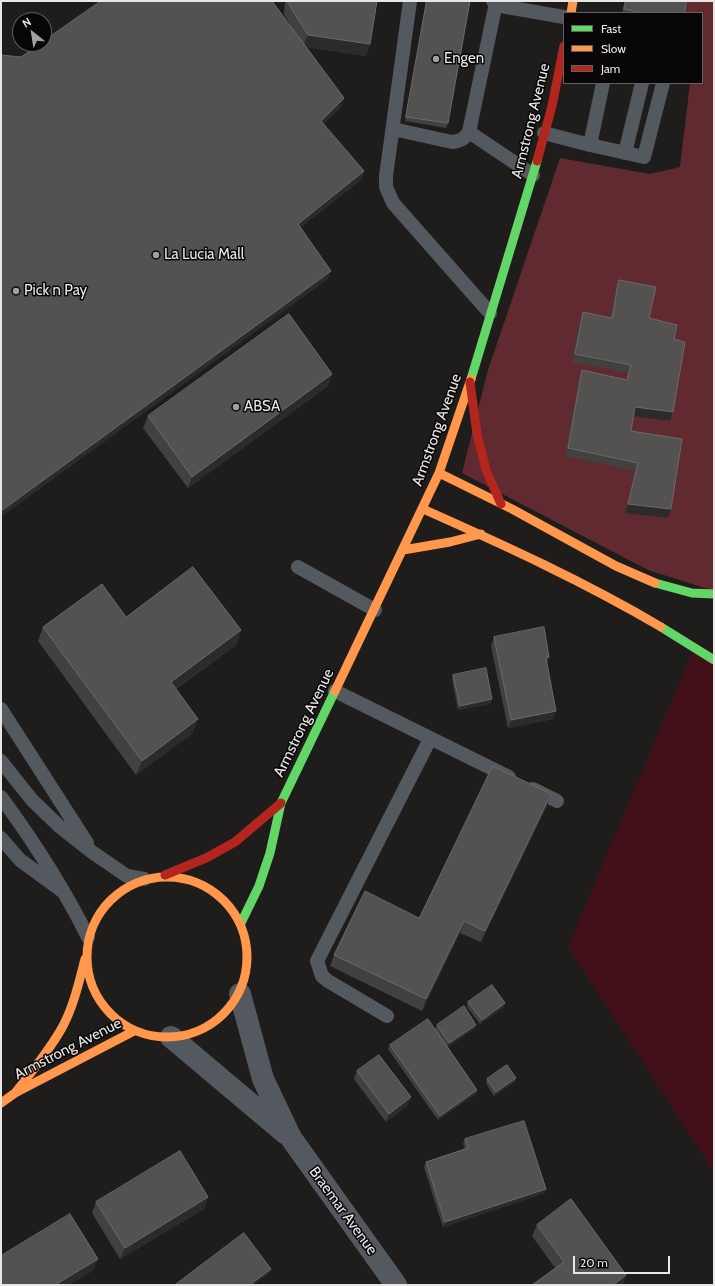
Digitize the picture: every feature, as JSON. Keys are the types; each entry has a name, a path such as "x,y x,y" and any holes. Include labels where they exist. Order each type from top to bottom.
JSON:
{"main road":[{"path":"571,12 573,1"},
{"name":"Armstrong Avenue","path":"241,923 259,886 270,853 281,802 375,610 439,473 470,382 533,175 563,50"},
{"path":"470,382 476,434 486,470 501,504"},
{"path":"439,473 501,504 613,564 649,580 674,589 714,594"},
{"path":"423,509 481,534 539,562 671,632 714,660"},
{"path":"403,550 450,542 481,534"},
{"name":"Armstrong Avenue","path":"164,876 206,858 235,842 281,802"},
{"path":"164,876 188,878 210,888 228,903 241,923 248,949 246,976 240,994 218,1020 196,1032 171,1038 153,1036 134,1031 109,1013 92,987 86,956 88,936 100,911 119,892 144,879 164,876"},
{"name":"Armstrong Avenue","path":"15,1093 61,1029 68,1014 86,956"},
{"name":"Armstrong Avenue","path":"1,1103 15,1093 134,1031"}],"street":[{"name":"Braemar Avenue","path":"240,994 263,1079 290,1138 396,1285"},
{"name":"Braemar Avenue","path":"171,1038 290,1138"}],"lane":[{"path":"410,1 386,176 388,195 393,203 490,313"},
{"path":"393,129 452,142 460,141 465,138 469,132 494,2 501,6 563,17"},
{"path":"590,145 603,84"},
{"path":"625,153 642,84"},
{"path":"544,133 644,157 663,84"},
{"path":"469,132 533,175"},
{"path":"298,567 375,610"},
{"path":"335,691 557,801"},
{"path":"1,709 92,852"},
{"path":"387,1016 328,981 322,976 317,961 430,739"},
{"path":"1,761 32,800 59,826 92,852 127,876 144,879"},
{"path":"1,797 37,846 67,895 88,936"},
{"path":"1,838 20,860 67,895"}],"shaded area":[{"path":"684,1 714,1 714,591 648,570 462,473 488,370 560,158 650,174 680,167 690,84 703,84 703,12 683,12"},
{"path":"694,648 714,662 714,1172 568,947"}],"building":[{"name":"La Lucia Mall","path":"101,1 272,1 344,98 321,121 364,171 298,224 331,271 1,511 1,55 21,57 28,52 52,52 52,35"},
{"path":"289,1 377,1 370,44 308,35 288,3"},
{"path":"427,1 470,1 448,123 406,117"},
{"path":"626,1 686,1 685,12 638,12 624,9"},
{"path":"619,280 656,287 649,318 677,325 674,339 685,342 673,412 635,407 631,431 682,439 671,509 628,504 638,463 568,448 582,370 627,380 631,365 575,354 583,312 612,318"},
{"name":"ABSA","path":"289,314 332,374 192,477 148,416"},
{"path":"193,567 241,630 171,682 198,719 142,761 43,627 102,584 126,617"},
{"path":"544,627 549,657 546,658 556,711 511,720 494,637"},
{"path":"486,668 492,699 460,706 453,675"},
{"path":"493,766 551,794 485,931 464,921 426,999 334,955 365,891 419,918"},
{"path":"492,985 505,1003 482,1020 468,1002"},
{"path":"464,1006 476,1025 449,1043 437,1025"},
{"path":"428,1019 477,1090 440,1116 390,1045"},
{"path":"379,1055 411,1097 389,1114 357,1071"},
{"path":"507,1065 516,1078 496,1092 487,1079"},
{"path":"524,1121 546,1189 445,1222 426,1162 468,1148 465,1139"},
{"path":"180,1151 208,1197 125,1248 96,1202"},
{"path":"571,1199 626,1275 613,1285 532,1285 564,1262 537,1225"},
{"path":"70,1214 98,1259 55,1285 1,1285 1,1256"},
{"path":"244,1233 271,1269 252,1283 254,1285 175,1285"}],"traffic: fast":[{"path":"471,379 537,161"},
{"path":"655,583 692,593 714,594"},
{"path":"661,627 714,660"},
{"path":"241,923 259,886 270,853 281,803 335,691"}],"traffic: slow":[{"path":"571,12 573,1"},
{"path":"335,691 439,473 471,379"},
{"path":"439,473 512,509 616,566 655,583"},
{"path":"423,509 574,579 661,627"},
{"path":"403,550 450,542 481,534"},
{"path":"175,877 190,880 205,886 224,900 234,912 241,926 246,941 247,957 246,973 241,988 234,1002 224,1014 212,1024 190,1034 175,1037 159,1037 144,1034 122,1024 110,1014 100,1002 88,973 87,949 90,934 100,912 110,900 122,890 151,878 175,877"},
{"path":"15,1093 47,1052 63,1026 73,1002 85,959"},
{"path":"1,1103 15,1093 134,1031"}],"traffic: jam":[{"path":"537,161 552,106 563,51"},
{"path":"470,382 477,434 486,470 501,504"},
{"path":"165,875 206,858 235,842 281,803"}],"place":[{"name":"Engen","path":"436,59"},
{"name":"La Lucia Mall","path":"156,255"},
{"name":"Pick n Pay","path":"16,291"},
{"name":"ABSA","path":"236,407"}]}
